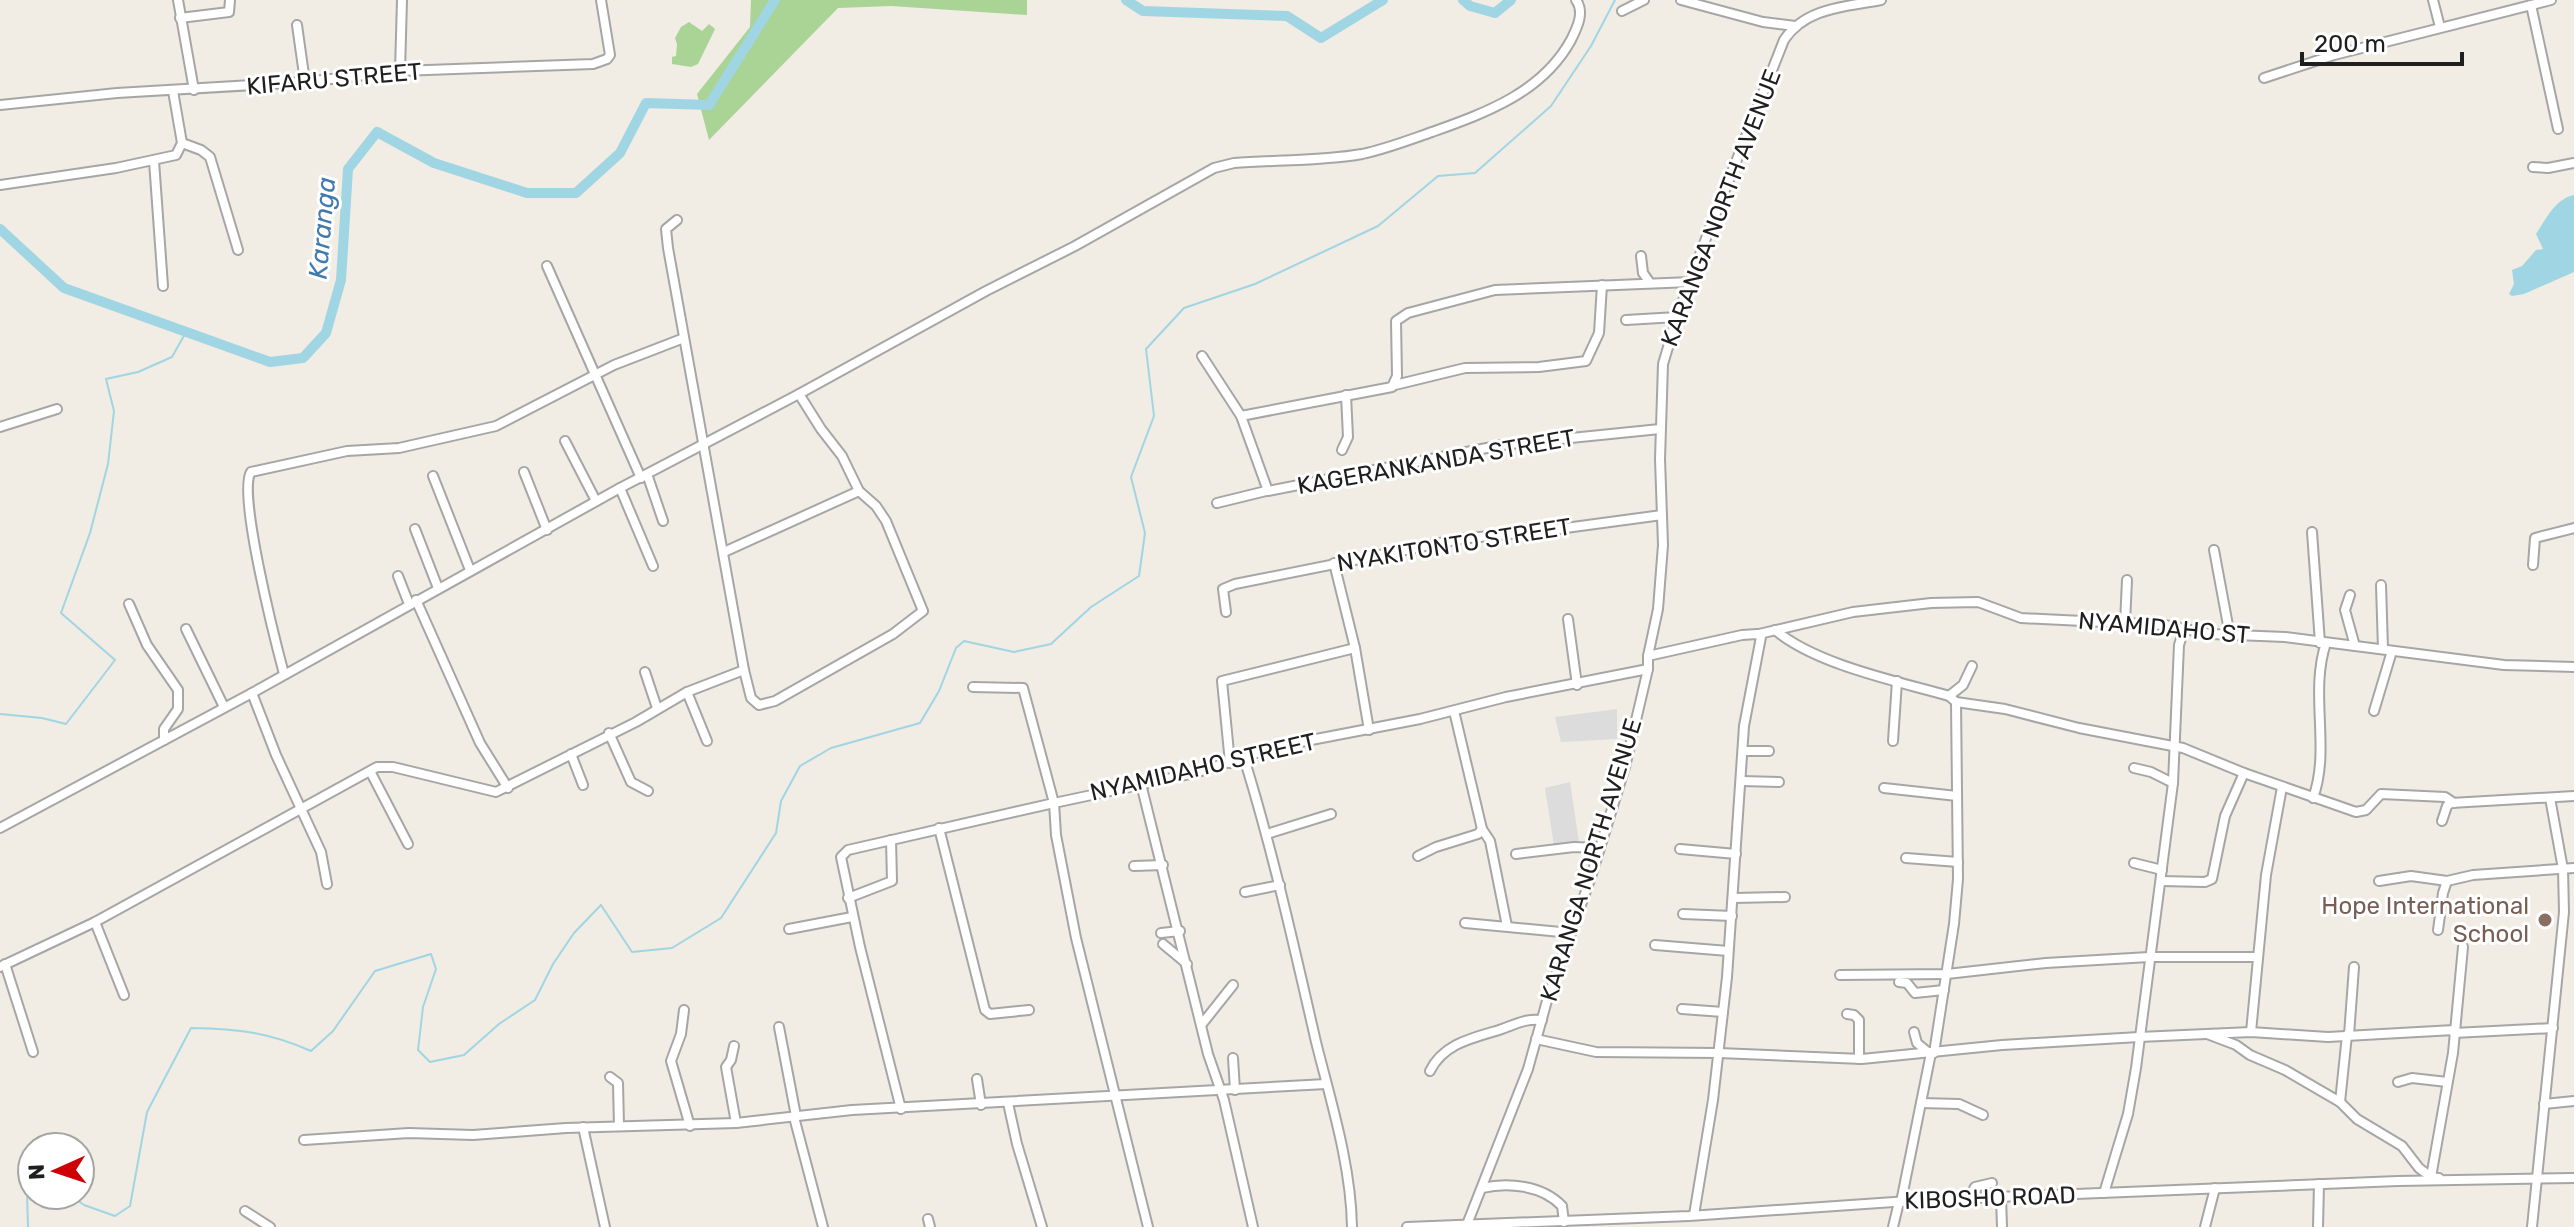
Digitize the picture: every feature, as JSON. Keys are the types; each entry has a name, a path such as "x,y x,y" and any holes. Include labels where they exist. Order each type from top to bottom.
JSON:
{"street":[{"path":"178,0 194,90"},
{"path":"180,18 229,12 230,0"},
{"path":"400,71 402,0"},
{"name":"KIFARU STREET","path":"0,105 117,93 305,82 400,71 600,62 609,57 610,51 601,0"},
{"path":"0,828 252,693 596,501 705,445 1214,168 1234,163 1363,154 1501,105 1524,90 1561,56 1580,17 1581,9 1576,0"},
{"path":"1622,11 1644,0"},
{"path":"1681,0 1763,22 1795,26 1819,12 1881,0"},
{"path":"2433,0 2440,27"},
{"path":"2264,78 2440,27 2551,0"},
{"path":"2531,5 2558,129"},
{"path":"297,25 305,82"},
{"name":"KARANGA NORTH AVENUE","path":"1467,1226 1513,1112 1600,848 1625,767 1648,669 1662,571 1660,429 1663,364 1677,317 1784,40 1795,26"},
{"path":"0,185 176,155 182,143 173,91"},
{"path":"182,143 210,157 238,250"},
{"path":"154,161 163,286"},
{"path":"2533,167 2548,168 2574,163"},
{"path":"677,220 668,226 666,233 744,670 753,701 759,705 770,703 893,634 922,613 886,521 876,506 859,491 842,456 799,394"},
{"path":"1641,256 1643,273 1650,283"},
{"path":"547,266 663,521"},
{"path":"1395,385 1395,327 1402,314 1495,290 1691,282"},
{"path":"1241,416 1465,368 1539,367 1586,361 1599,333 1602,285"},
{"path":"1626,320 1677,317"},
{"path":"284,674 251,522 246,480 251,472 347,451 399,448 487,429 594,374 684,338"},
{"name":"KAGERANKANDA STREET","path":"1202,356 1241,416 1266,491 1396,465 1439,460 1502,445 1660,429"},
{"path":"1342,450 1348,437 1346,395"},
{"path":"0,427 57,409"},
{"path":"565,441 596,501"},
{"path":"524,472 547,530"},
{"path":"433,476 470,570"},
{"path":"620,488 653,566"},
{"path":"724,552 859,491"},
{"path":"1217,503 1266,491"},
{"name":"NYAKITONTO STREET","path":"1226,612 1225,587 1460,539 1662,515"},
{"path":"2533,565 2535,538 2574,528"},
{"path":"415,529 438,588"},
{"path":"2312,532 2323,643 2318,779 2313,798"},
{"path":"2214,550 2230,636"},
{"path":"1334,563 1355,648 1369,730"},
{"path":"398,576 480,743 508,788"},
{"path":"2125,623 2127,580"},
{"path":"2374,711 2387,650 2381,585"},
{"path":"2350,595 2345,610 2355,646"},
{"name":"NYAMIDAHO ST","path":"1648,656 1828,620 1853,612 1931,603 1983,602 2021,618 2125,623 2230,636 2285,637 2504,665 2574,667"},
{"path":"129,604 147,645 178,690 178,709 164,729 164,740"},
{"path":"1568,619 1577,685"},
{"path":"186,629 224,707"},
{"path":"2104,1193 2128,1114 2139,1037 2173,783 2179,645 2184,629"},
{"path":"1775,630 1822,656 1952,699 2200,753 2244,773 2356,812 2366,810 2381,794 2445,797 2454,803"},
{"path":"1688,1227 1719,1053 1734,898 1746,712 1761,645 1759,634"},
{"path":"1230,763 1222,681 1355,648"},
{"path":"1893,1227 1947,974 1958,862 1952,699 1972,666"},
{"name":"NYAMIDAHO STREET","path":"848,898 842,855 848,850 1230,763 1275,747 1369,730 1525,693 1648,669"},
{"path":"33,1052 2,965 95,922 370,771 393,767 493,792 508,788 687,692 744,670"},
{"path":"645,672 657,708"},
{"path":"1893,741 1897,681"},
{"path":"973,687 1023,688 1054,803 1056,835 1076,938 1148,1227"},
{"path":"687,692 707,741"},
{"path":"252,693 324,860 327,884"},
{"path":"1454,711 1482,829 1490,841 1507,926"},
{"path":"609,733 631,782 648,791"},
{"path":"1743,751 1769,751"},
{"path":"571,754 583,785"},
{"path":"1244,758 1280,885 1326,1084 1348,1184 1352,1227"},
{"path":"2134,768 2173,783"},
{"path":"370,771 408,844"},
{"path":"2161,881 2212,879 2225,816 2244,773"},
{"path":"1742,781 1779,782"},
{"path":"1141,784 1253,1227"},
{"path":"2251,1032 2266,875 2282,787"},
{"path":"1884,788 1957,796"},
{"path":"2442,821 2447,806 2454,803 2574,796"},
{"path":"2532,1227 2562,944 2563,869 2550,798"},
{"path":"1267,834 1331,814"},
{"path":"939,828 985,1010 990,1014 1029,1010"},
{"path":"1418,856 1478,834 1482,829"},
{"path":"891,840 892,881 848,898 901,1109"},
{"path":"1516,854 1574,847 1600,848"},
{"path":"1680,849 1736,854"},
{"path":"1906,858 1958,862"},
{"path":"2134,863 2162,870"},
{"path":"1134,866 1163,865"},
{"path":"2379,881 2411,876 2447,881 2473,875 2574,868"},
{"path":"2438,930 2447,881"},
{"path":"1245,892 1280,885"},
{"path":"1734,898 1785,897"},
{"path":"1683,914 1732,916"},
{"path":"789,929 852,917"},
{"path":"95,922 124,995"},
{"path":"1465,923 1571,933"},
{"path":"1161,933 1180,931"},
{"path":"1163,944 1187,964"},
{"path":"2562,944 2574,944"},
{"path":"1655,945 1728,951"},
{"path":"2431,1177 2454,1032 2463,947"},
{"path":"1840,975 1947,974 2046,963 2149,957 2257,957"},
{"path":"2340,1102 2354,967"},
{"path":"1899,982 1907,983 1915,993 1944,990"},
{"path":"1202,1024 1233,985"},
{"path":"1682,1009 1723,1012"},
{"path":"684,1010 681,1034 671,1061 690,1126"},
{"path":"1847,1014 1859,1020 1859,1059"},
{"path":"1430,1071 1444,1053 1467,1039 1522,1020 1542,1020"},
{"path":"779,1027 795,1116 823,1227"},
{"path":"1536,1039 1596,1052 1859,1059 2139,1037 2251,1032 2310,1037 2553,1028"},
{"path":"1914,1032 1917,1043 1931,1053"},
{"path":"2207,1034 2285,1070 2340,1102 2357,1119 2402,1146 2419,1168 2431,1177 2475,1180"},
{"path":"734,1046 726,1067 736,1123"},
{"path":"1233,1058 1235,1090"},
{"path":"610,1077 618,1083 619,1126"},
{"path":"2398,1082 2412,1078 2447,1082"},
{"path":"977,1079 981,1105"},
{"path":"304,1140 409,1133 473,1135 583,1127 690,1126 901,1109 1326,1084"},
{"path":"2544,1104 2574,1101"},
{"path":"1008,1103 1042,1227"},
{"path":"1921,1103 1959,1104 1983,1115"},
{"path":"583,1127 605,1227"},
{"name":"KIBOSHO ROAD","path":"1407,1227 1583,1224 1900,1202 2215,1188 2574,1178"},
{"path":"1968,1199 1975,1187 1992,1183"},
{"path":"1482,1188 1507,1184 1547,1195 1562,1206 1564,1222"},
{"path":"2318,1227 2319,1184"},
{"path":"2205,1227 2215,1188"},
{"path":"2001,1197 2002,1227"},
{"path":"245,1211 270,1227"}],"shaded area":[{"path":"1617,709 1617,739 1561,742 1555,717"},
{"path":"1570,782 1579,842 1554,846 1545,788"}],"green space":[{"path":"751,0 1027,0 1027,15 891,6 838,8 709,140 697,94 750,27"},
{"path":"689,22 702,31 709,24 715,29 698,64 691,67 672,64 672,57 676,56 675,38 681,27"}],"water":[{"path":"2574,195 2574,272 2524,294 2512,296 2509,294 2514,284 2512,270 2522,266 2536,250 2543,249 2536,234 2556,205"}],"waterway":[{"name":"Karanga","path":"0,229 64,288 270,362 303,358 326,333 341,280 348,169 377,132 434,163 527,193 576,193 620,153 646,103 709,105 775,0"},
{"name":"Karanga","path":"1126,0 1143,11 1287,16 1321,38 1383,0"},
{"name":"Karanga","path":"1463,0 1470,6 1495,13 1511,0"},
{"path":"96,1209 115,1216 130,1206 147,1112 191,1028 252,1033 311,1051 333,1031 375,971 431,954 436,969 423,1007 418,1050 430,1062 464,1055 499,1024 535,1000 553,964 574,933 601,905 632,952 672,948 721,918 776,833 781,801 800,766 831,748 920,723 939,691 956,648 964,641 1014,652 1051,644 1091,607 1139,576 1145,533 1131,477 1154,416 1146,349 1184,308 1255,284 1378,226 1438,176 1475,173 1551,106 1591,46 1615,0"},
{"path":"0,714 66,724 115,660 61,613 90,533 108,464 114,411 106,379 138,372 172,357 186,332"},
{"path":"28,1211 28,1227"}],"place":[{"name":"Hope International School","path":"2545,920"}]}
